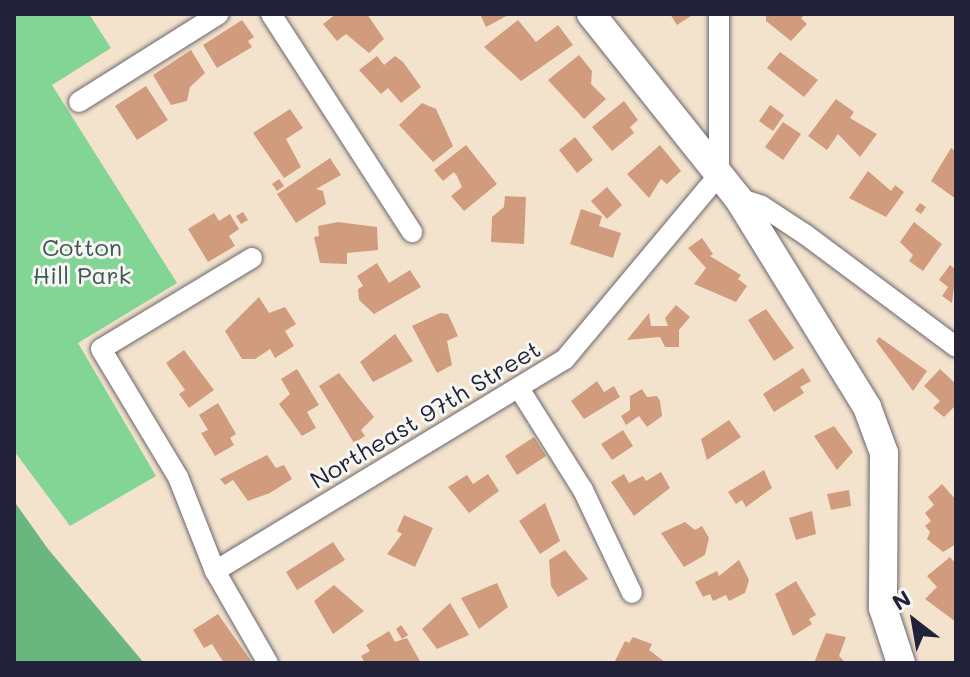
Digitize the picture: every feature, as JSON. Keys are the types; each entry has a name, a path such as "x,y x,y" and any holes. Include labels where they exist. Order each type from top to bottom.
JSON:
{"street":[{"path":"79,102 219,14"},
{"path":"271,14 412,232"},
{"path":"591,14 738,198 847,369 878,432 886,482 883,608 901,663"},
{"path":"719,14 719,175"},
{"name":"Northeast 97th Street","path":"215,571 520,390 565,359 719,175"},
{"path":"738,198 762,206 806,235 956,347"},
{"path":"252,258 101,349 178,477 215,571 268,663"},
{"path":"520,390 583,490 632,593"}],"green space":[{"name":"Cotton Hill Park","path":"14,14 89,14 111,48 52,85 177,283 78,343 156,476 70,526 14,451"},
{"path":"14,501 48,549 144,663 14,663"}],"building":[{"path":"336,14 367,14 384,39 369,53 346,34 337,41 323,24"},
{"path":"480,14 510,14 486,27"},
{"path":"670,14 694,14 677,25"},
{"path":"766,14 806,14 801,18 807,24 791,41 766,21"},
{"path":"242,20 254,37 248,41 252,47 217,68 203,45"},
{"path":"518,20 536,42 558,25 573,45 521,81 484,47"},
{"path":"191,50 205,73 190,87 187,101 171,105 153,75"},
{"path":"780,52 818,80 804,97 767,68"},
{"path":"579,55 592,71 591,84 606,99 584,119 548,80"},
{"path":"377,56 384,65 395,56 421,87 401,103 388,88 381,94 359,70"},
{"path":"146,86 168,120 137,140 115,106"},
{"path":"836,99 854,112 850,118 877,134 860,157 838,134 827,150 808,136"},
{"path":"624,101 638,120 630,127 634,133 612,151 592,127"},
{"path":"422,103 436,109 453,146 433,162 399,125"},
{"path":"770,105 784,115 773,131 759,121"},
{"path":"290,109 303,128 286,139 301,167 284,178 253,133"},
{"path":"783,122 801,134 783,160 765,147"},
{"path":"575,137 593,160 577,173 559,150"},
{"path":"466,145 497,184 464,211 451,196 462,187 457,176 454,172 443,181 434,170"},
{"path":"660,145 681,171 667,184 661,179 649,198 627,174"},
{"path":"951,148 956,152 956,199 931,181"},
{"path":"330,158 341,175 316,189 323,191 326,204 296,223 277,194"},
{"path":"868,171 891,191 895,185 904,192 886,217 849,198"},
{"path":"279,179 284,186 277,191 272,184"},
{"path":"607,187 622,205 607,219 591,201"},
{"path":"505,196 526,197 524,244 491,242 492,217 504,207"},
{"path":"920,203 926,207 921,214 915,210"},
{"path":"581,209 602,216 599,226 621,233 613,258 570,244"},
{"path":"243,212 248,220 241,224 236,216"},
{"path":"214,213 219,221 230,214 239,229 229,236 235,246 208,262 188,229"},
{"path":"338,222 377,227 378,250 347,253 347,264 320,263 314,237 319,236 318,226"},
{"path":"914,222 942,244 923,271 909,261 913,255 900,242"},
{"path":"702,238 713,254 710,256 741,275 738,279 747,286 736,302 694,284 706,268 688,248"},
{"path":"377,263 389,283 410,270 421,287 374,314 359,300 358,289 363,286 357,276"},
{"path":"950,265 956,270 952,303 942,296 948,287 939,280"},
{"path":"259,297 269,313 285,307 296,324 285,331 294,346 275,358 270,349 255,359 242,359 225,331"},
{"path":"676,305 690,317 679,330 679,347 665,347 660,337 627,340 649,313 651,326 668,326 665,318"},
{"path":"766,309 794,348 774,361 748,320"},
{"path":"440,313 448,314 458,336 447,341 452,365 437,373 412,326"},
{"path":"395,334 413,361 373,382 360,362"},
{"path":"879,337 927,371 913,391 876,341"},
{"path":"184,350 214,390 189,408 179,394 185,390 166,363"},
{"path":"803,368 811,381 800,387 804,393 774,412 763,394"},
{"path":"297,369 319,405 307,412 316,428 302,436 279,404 290,394 281,379"},
{"path":"940,369 956,384 956,405 944,417 933,408 940,401 924,386"},
{"path":"339,373 374,417 361,430 365,436 354,443 319,386"},
{"path":"597,381 604,392 614,386 620,397 584,419 571,401"},
{"path":"642,389 647,397 657,396 662,416 647,427 639,416 626,425 621,416 630,410 630,396"},
{"path":"218,403 236,434 230,438 234,445 215,456 201,433 208,430 199,415"},
{"path":"729,420 741,437 707,460 701,439"},
{"path":"834,426 853,452 837,470 814,436"},
{"path":"623,430 633,446 612,460 601,444"},
{"path":"534,437 546,456 517,475 505,456"},
{"path":"267,455 276,468 284,465 292,479 270,493 248,501 233,480 225,485 220,479"},
{"path":"764,470 772,488 746,507 742,500 736,504 728,492"},
{"path":"661,472 670,488 634,516 611,482 624,474 629,483 643,476 646,481"},
{"path":"488,474 499,491 469,513 448,487 467,475 473,484"},
{"path":"942,484 956,500 956,544 943,552 927,539 930,532 925,526 931,521 925,513 934,505 928,497"},
{"path":"849,490 851,506 831,510 827,494"},
{"path":"545,503 560,541 540,554 519,521"},
{"path":"812,511 816,534 796,540 789,518"},
{"path":"404,515 433,528 415,567 387,554 402,534 397,531"},
{"path":"685,522 695,530 702,526 709,538 705,555 684,567 661,533"},
{"path":"333,542 345,560 297,590 286,572"},
{"path":"565,550 588,579 558,597 551,586 549,560"},
{"path":"950,557 956,564 956,622 925,599 937,587 927,576"},
{"path":"739,560 749,580 745,593 729,601 726,595 713,601 710,594 703,597 695,582 717,571 719,576"},
{"path":"796,581 816,615 809,619 812,624 793,636 775,594"},
{"path":"497,583 508,607 479,629 461,598"},
{"path":"334,585 364,611 333,634 314,601"},
{"path":"450,603 469,635 437,649 422,629"},
{"path":"218,614 251,661 248,663 224,663 212,644 204,648 193,630"},
{"path":"401,625 408,635 402,639 396,629"},
{"path":"389,631 395,642 407,638 421,663 365,663 361,656 370,651 366,645"},
{"path":"826,633 846,637 839,656 846,663 814,663"},
{"path":"633,637 652,644 649,650 666,663 614,663 625,641 629,643"}]}
